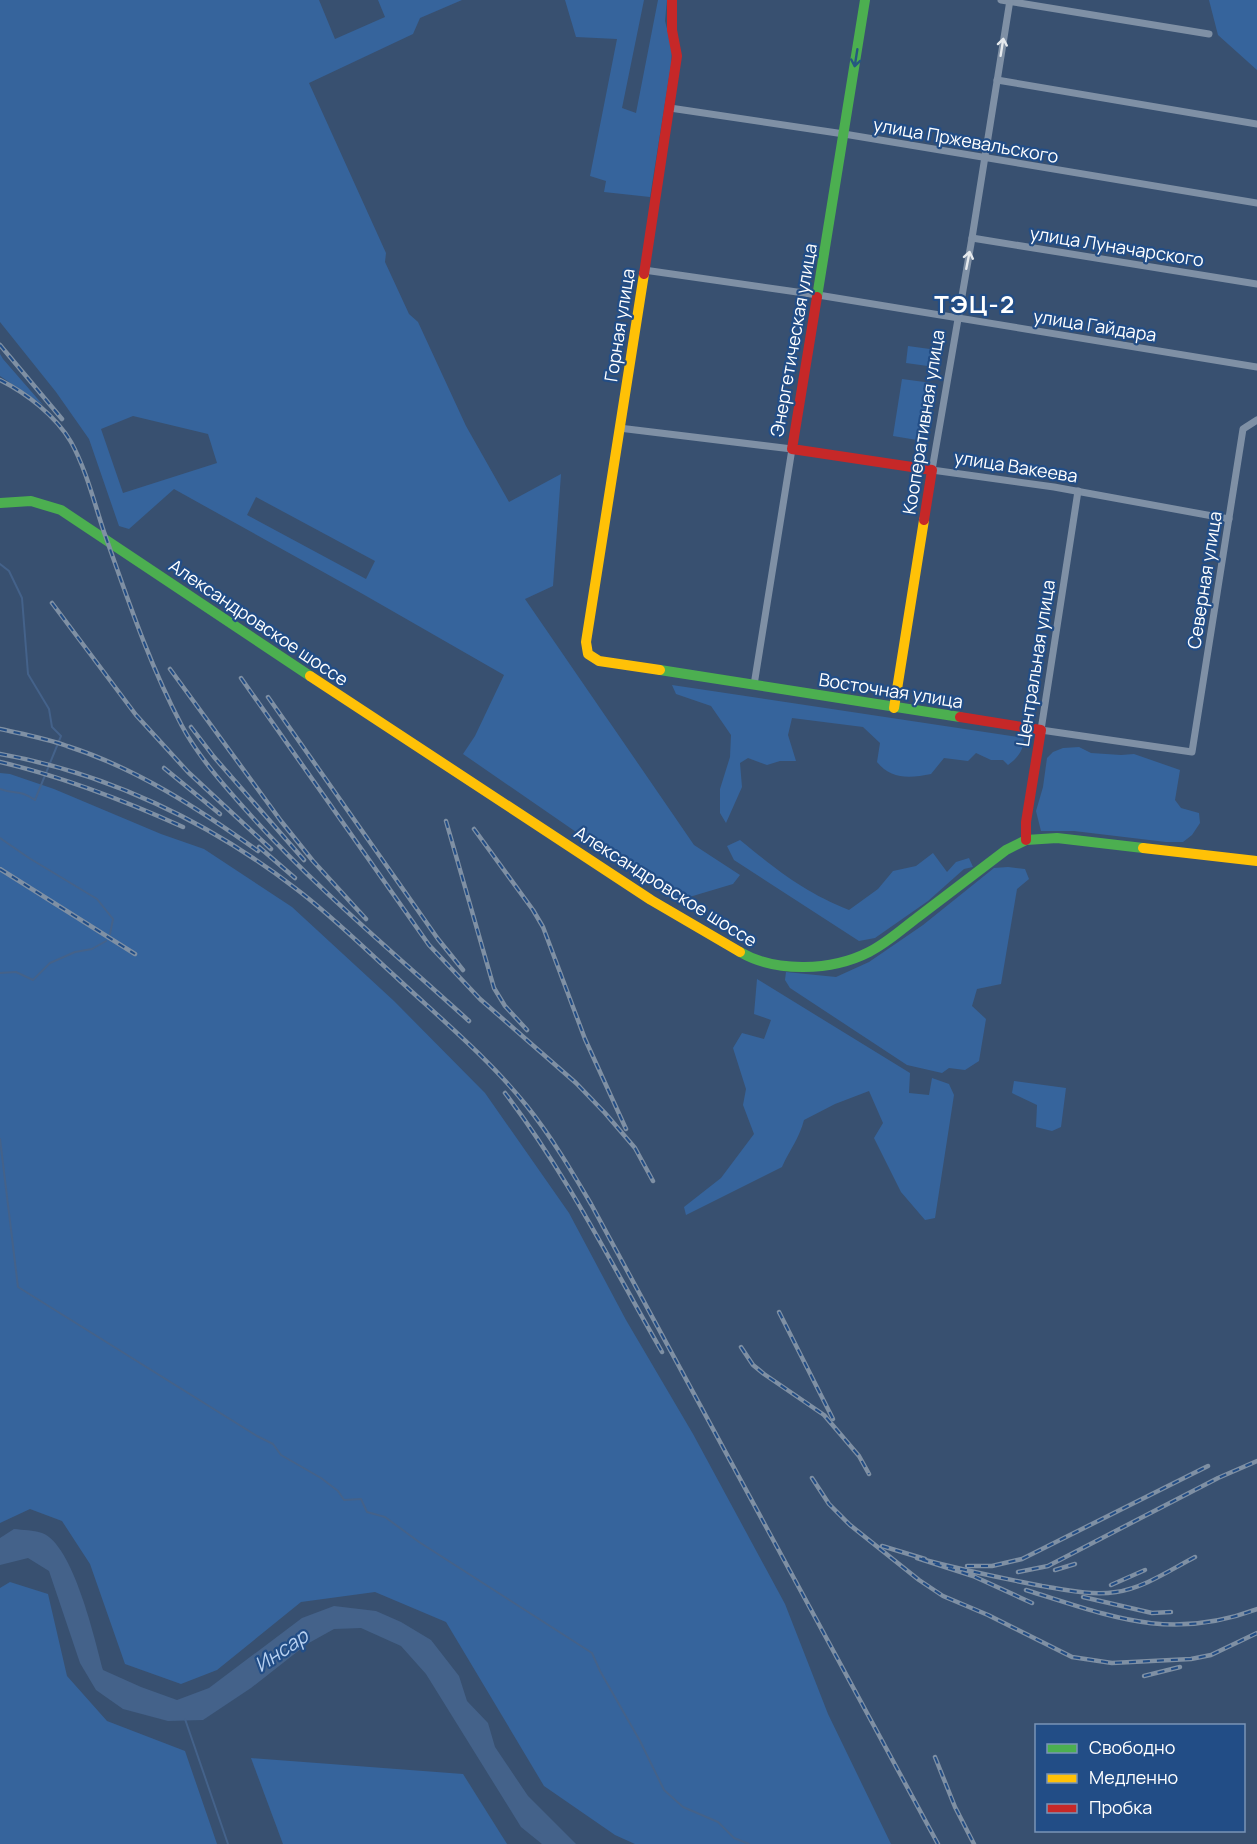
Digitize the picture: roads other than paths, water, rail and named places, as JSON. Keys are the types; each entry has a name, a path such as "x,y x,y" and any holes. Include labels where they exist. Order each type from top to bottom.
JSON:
{"street":[{"name":"Горная улица","path":"588,654 586,642 677,56 672,30 672,0"},
{"name":"Энергетическая улица","path":"754,685 865,0"},
{"path":"1001,0 1209,34"},
{"name":"Кооперативная улица","path":"894,708 1010,1"},
{"path":"997,80 1257,124"},
{"name":"улица Пржевальского","path":"670,108 844,134 1257,203"},
{"name":"улица Луначарского","path":"972,238 1257,285"},
{"name":"улица Гайдара","path":"644,270 818,295 1257,367"},
{"name":"Северная улица","path":"1192,752 1243,429 1257,420"},
{"name":"улица Вакеева","path":"619,428 792,449 1078,491 1229,519"},
{"name":"Центральная улица","path":"1026,840 1026,822 1078,491"},
{"name":"Александровское шоссе","path":"0,504 31,501 61,510 651,900 754,960 787,966 825,965 843,962 869,952 919,917 979,869 1006,850 1026,840 1057,838 1257,861"},
{"name":"Восточная улица","path":"588,654 599,661 1192,752"}],"water":[{"name":"Инсар","path":"14,1529 42,1533 53,1541 63,1555 81,1594 103,1670 177,1700 209,1688 302,1618 334,1606 376,1611 401,1622 431,1640 459,1676 467,1701 488,1723 495,1747 528,1796 576,1844 542,1844 521,1827 426,1674 401,1646 361,1628 334,1629 307,1644 251,1688 203,1720 168,1721 123,1709 96,1690 80,1663 49,1571 28,1558 0,1565 0,1538"}],"waterway":[{"path":"0,564 9,571 22,598 28,674 49,709 52,727 61,736 35,800 25,794 0,789"},
{"path":"0,838 97,899 113,919 110,934"},
{"path":"0,973 16,972 33,980 50,963 75,952 92,949 106,941"},
{"path":"0,1139 18,1287 273,1444 281,1455 321,1478 338,1491 344,1500 361,1499 367,1512 385,1517 419,1542 592,1653 664,1790 683,1807 718,1822 734,1838 749,1844"},
{"path":"185,1719 228,1844"}],"railway":[{"path":"0,345 62,419"},
{"path":"0,380 40,406 65,432 71,442 85,474 149,655 170,703 203,759 245,809 298,865 469,1021"},
{"path":"52,603 136,715 188,772 271,849"},
{"path":"170,669 281,821 313,861 366,919"},
{"path":"241,678 429,945 480,999 576,1083 605,1113 635,1148 653,1181"},
{"path":"268,697 438,939 463,970"},
{"path":"191,727 214,757 304,860"},
{"path":"0,729 59,743 118,766 190,805 258,851"},
{"path":"0,754 40,763 118,787 192,822 262,864 334,920 464,1039 511,1088 552,1141 591,1204 938,1844"},
{"path":"0,762 93,790 183,827"},
{"path":"164,768 220,814"},
{"path":"446,821 494,988 505,1006 527,1030"},
{"path":"474,829 543,927 585,1039 626,1129"},
{"path":"259,847 295,878"},
{"path":"0,869 135,954"},
{"path":"505,1093 568,1187 662,1352"},
{"path":"779,1312 833,1419"},
{"path":"741,1347 753,1365 824,1415 859,1456 869,1474"},
{"path":"1018,1572 1048,1566 1218,1478 1257,1461"},
{"path":"967,1566 992,1566 1022,1559 1208,1466"},
{"path":"812,1478 829,1504 850,1525 919,1580 943,1596 988,1615 1072,1657 1112,1663 1191,1659 1211,1655 1257,1633"},
{"path":"882,1546 925,1559"},
{"path":"1032,1603 973,1576 917,1558 1026,1583 1070,1591 1098,1593 1137,1587 1195,1557"},
{"path":"1055,1570 1075,1564"},
{"path":"1111,1585 1145,1570"},
{"path":"1026,1590 1085,1609 1140,1622 1196,1624 1225,1619 1257,1609"},
{"path":"1083,1597 1152,1613 1171,1612"},
{"path":"1144,1676 1180,1667"},
{"path":"935,1757 955,1807 974,1844"}],"district":[{"name":"ТЭЦ-2","path":"975,303"}]}
